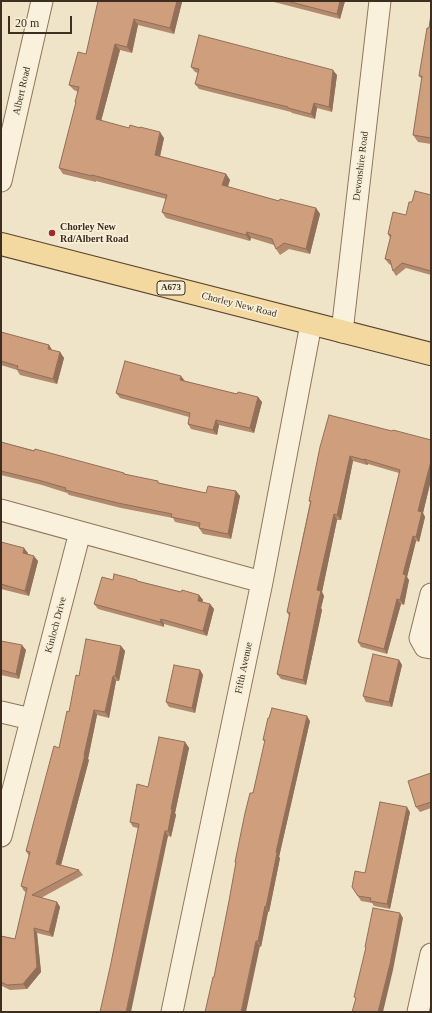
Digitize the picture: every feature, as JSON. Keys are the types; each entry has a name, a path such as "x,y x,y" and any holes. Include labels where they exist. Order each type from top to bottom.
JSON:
{"main road":[{"name":"Chorley New Road","path":"1,244 431,354"}],"street":[{"name":"Albert Road","path":"1,181 42,1"},
{"name":"Devonshire Road","path":"342,332 380,1"},
{"name":"Fifth Avenue","path":"172,1012 262,582 311,324"},
{"path":"1,510 262,582"},
{"name":"Kinloch Drive","path":"1,836 80,532"},
{"path":"431,594 420,638 425,647 431,648"},
{"path":"1,712 31,719"},
{"path":"424,1001 431,954"}],"building":[{"path":"98,1 177,1 170,28 134,19 127,47 115,44 96,119 129,128 130,125 160,132 155,155 226,174 222,185 279,201 280,199 316,208 306,249 284,243 276,249 272,239 247,232 246,235 162,212 167,195 92,175 59,168 79,87 69,85 78,52 86,54"},
{"path":"287,1 340,1 337,14"},
{"path":"431,14 431,138 413,135 422,76 419,76 427,28 429,28"},
{"path":"199,35 333,70 329,107 314,103 311,114 195,84 199,69 191,67"},
{"path":"415,191 431,195 431,271 402,263 393,271 390,260 385,259 391,235 388,234 393,212 406,215 409,202 412,202"},
{"path":"1,332 49,345 48,349 60,352 53,379 17,369 18,366 1,361"},
{"path":"125,361 181,376 180,380 237,394 238,392 258,397 250,428 216,420 213,430 188,424 190,413 116,393"},
{"path":"329,415 431,440 431,461 418,511 422,512 416,537 413,536 403,574 406,575 400,600 397,599 384,649 358,642 400,470 350,456 337,515 334,514 317,590 321,591 303,680 277,674 290,613 287,612 311,501 309,501 320,447"},
{"path":"1,442 34,451 35,449 124,474 158,481 158,483 206,493 208,486 236,491 228,534 199,528 200,523 171,517 172,514 65,490 66,488 1,471"},
{"path":"1,542 24,548 23,553 34,556 25,591 1,584"},
{"path":"114,574 181,592 182,590 199,595 198,601 210,604 203,631 161,619 160,622 94,604 102,577 113,580"},
{"path":"86,639 121,646 115,676 113,676 105,712 94,710 85,755 56,864 79,870 32,895 57,902 49,932 34,928 37,967 23,984 7,985 1,982 1,936 15,939 27,888 21,886 30,852 26,851 54,746 59,748 67,711 69,712 76,675 79,676"},
{"path":"1,641 22,645 16,674 1,670"},
{"path":"373,654 399,660 389,702 363,696"},
{"path":"174,665 200,670 192,708 166,702"},
{"path":"272,708 307,716 276,852 266,907 265,906 258,941 256,941 241,1012 205,1012 214,977 245,813 250,793 253,793 265,740 263,740"},
{"path":"159,737 185,742 168,831 165,831 126,1012 100,1012 139,824 130,822 137,784 148,787"},
{"path":"431,773 431,802 416,807 408,781"},
{"path":"380,802 407,807 387,904 370,901 371,898 358,896 352,887 355,871 365,873"},
{"path":"373,908 400,913 390,964 378,1012 352,1012 356,998 354,997 366,947"}],"place":[{"name":"Chorley New Rd/Albert Road","path":"52,233"}]}
